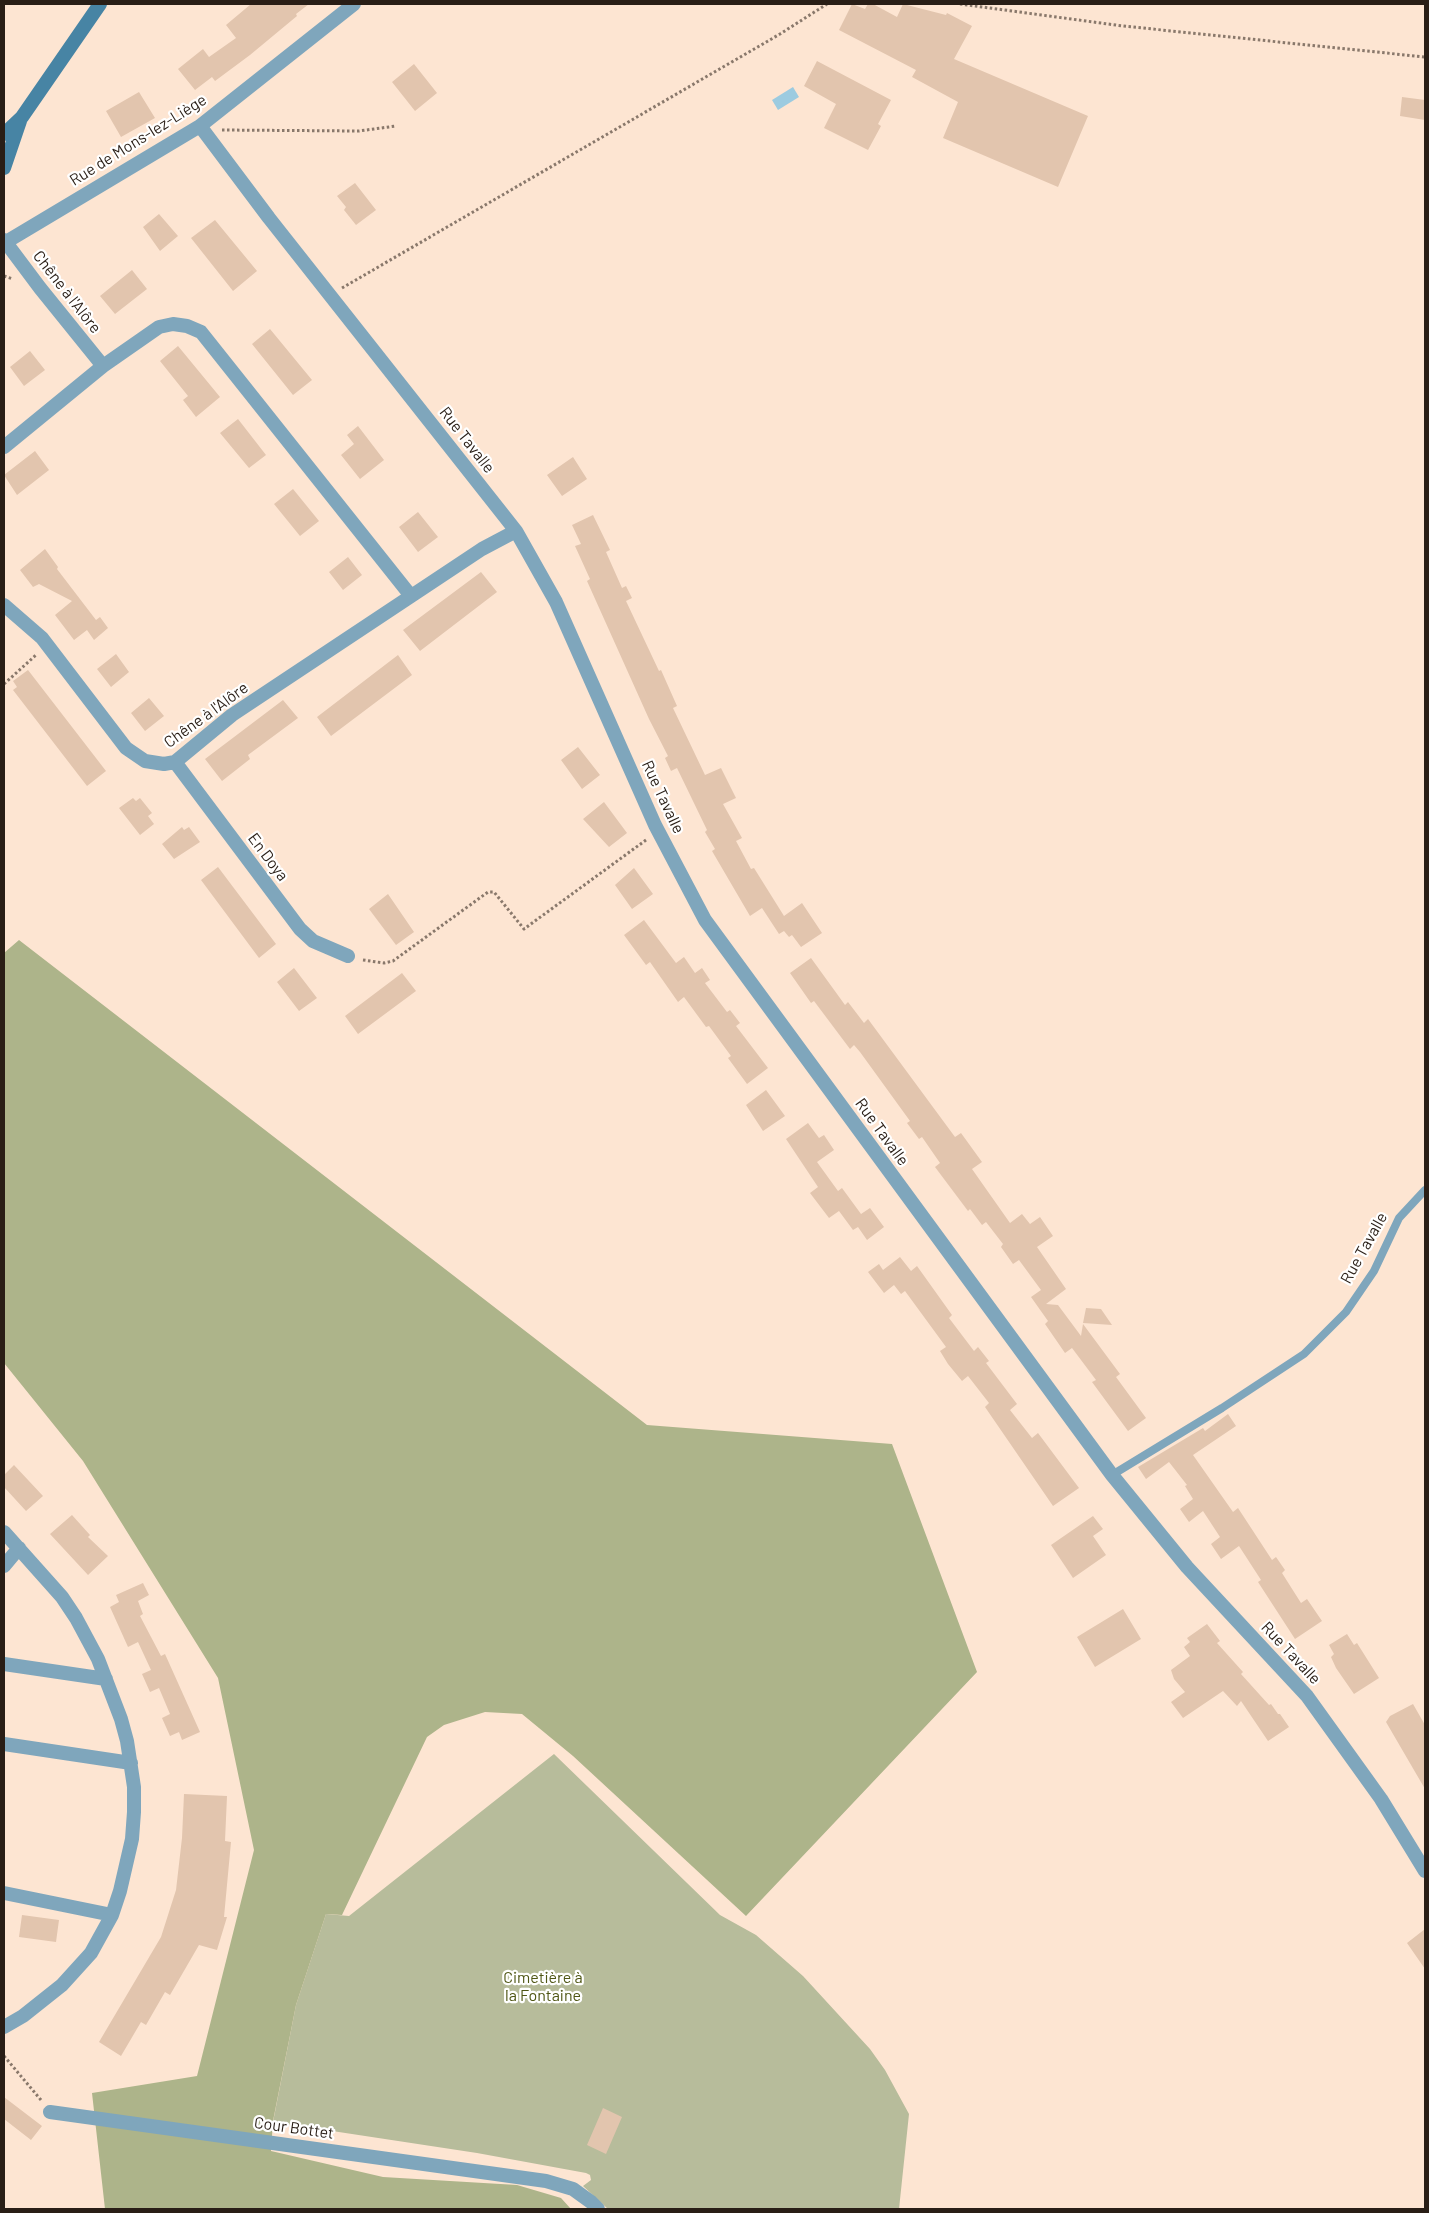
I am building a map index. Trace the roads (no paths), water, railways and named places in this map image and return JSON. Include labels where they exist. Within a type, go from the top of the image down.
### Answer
[{"type":"main road","points":[[4,134],[22,117],[100,4]]},
{"type":"main road","points":[[4,168],[22,117]]},
{"type":"street","name":"Rue de Mons-lez-Liège","points":[[5,241],[202,128],[354,4]]},
{"type":"street","name":"Rue Tavalle","points":[[202,128],[269,218],[516,531],[556,602],[659,831],[704,920],[1112,1474],[1187,1567],[1307,1696],[1381,1799],[1425,1871]]},
{"type":"street","name":"Chêne à l'Alôre","points":[[5,241],[103,366]]},
{"type":"street","points":[[4,448],[103,366],[159,327],[172,324],[186,326],[202,332],[411,596]]},
{"type":"street","name":"Chêne à l'Alôre","points":[[4,605],[35,630],[48,645],[126,748],[145,761],[164,764],[175,762],[232,715],[482,549],[516,531]]},
{"type":"street","name":"En Doya","points":[[175,762],[300,929],[313,941],[348,956]]},
{"type":"street","points":[[4,1532],[62,1597],[76,1618],[106,1679],[121,1719],[131,1763],[134,1795],[132,1839],[126,1867],[112,1915],[95,1947],[79,1968],[23,2016],[4,2027]]},
{"type":"street","points":[[4,1566],[19,1548]]},
{"type":"street","points":[[4,1664],[106,1679]]},
{"type":"street","points":[[4,1744],[131,1763]]},
{"type":"street","points":[[4,1893],[112,1915]]},
{"type":"street","name":"Cour Bottet","points":[[50,2112],[540,2180],[564,2186],[592,2207]]},
{"type":"lane","name":"Rue Tavalle","points":[[1112,1474],[1222,1408],[1304,1354],[1346,1312],[1374,1271],[1399,1218],[1425,1190]]},
{"type":"water","points":[[793,87],[799,97],[778,110],[772,100]]},
{"type":"park label","name":"Cimetière à la Fontaine","points":[[543,1987]]}]
